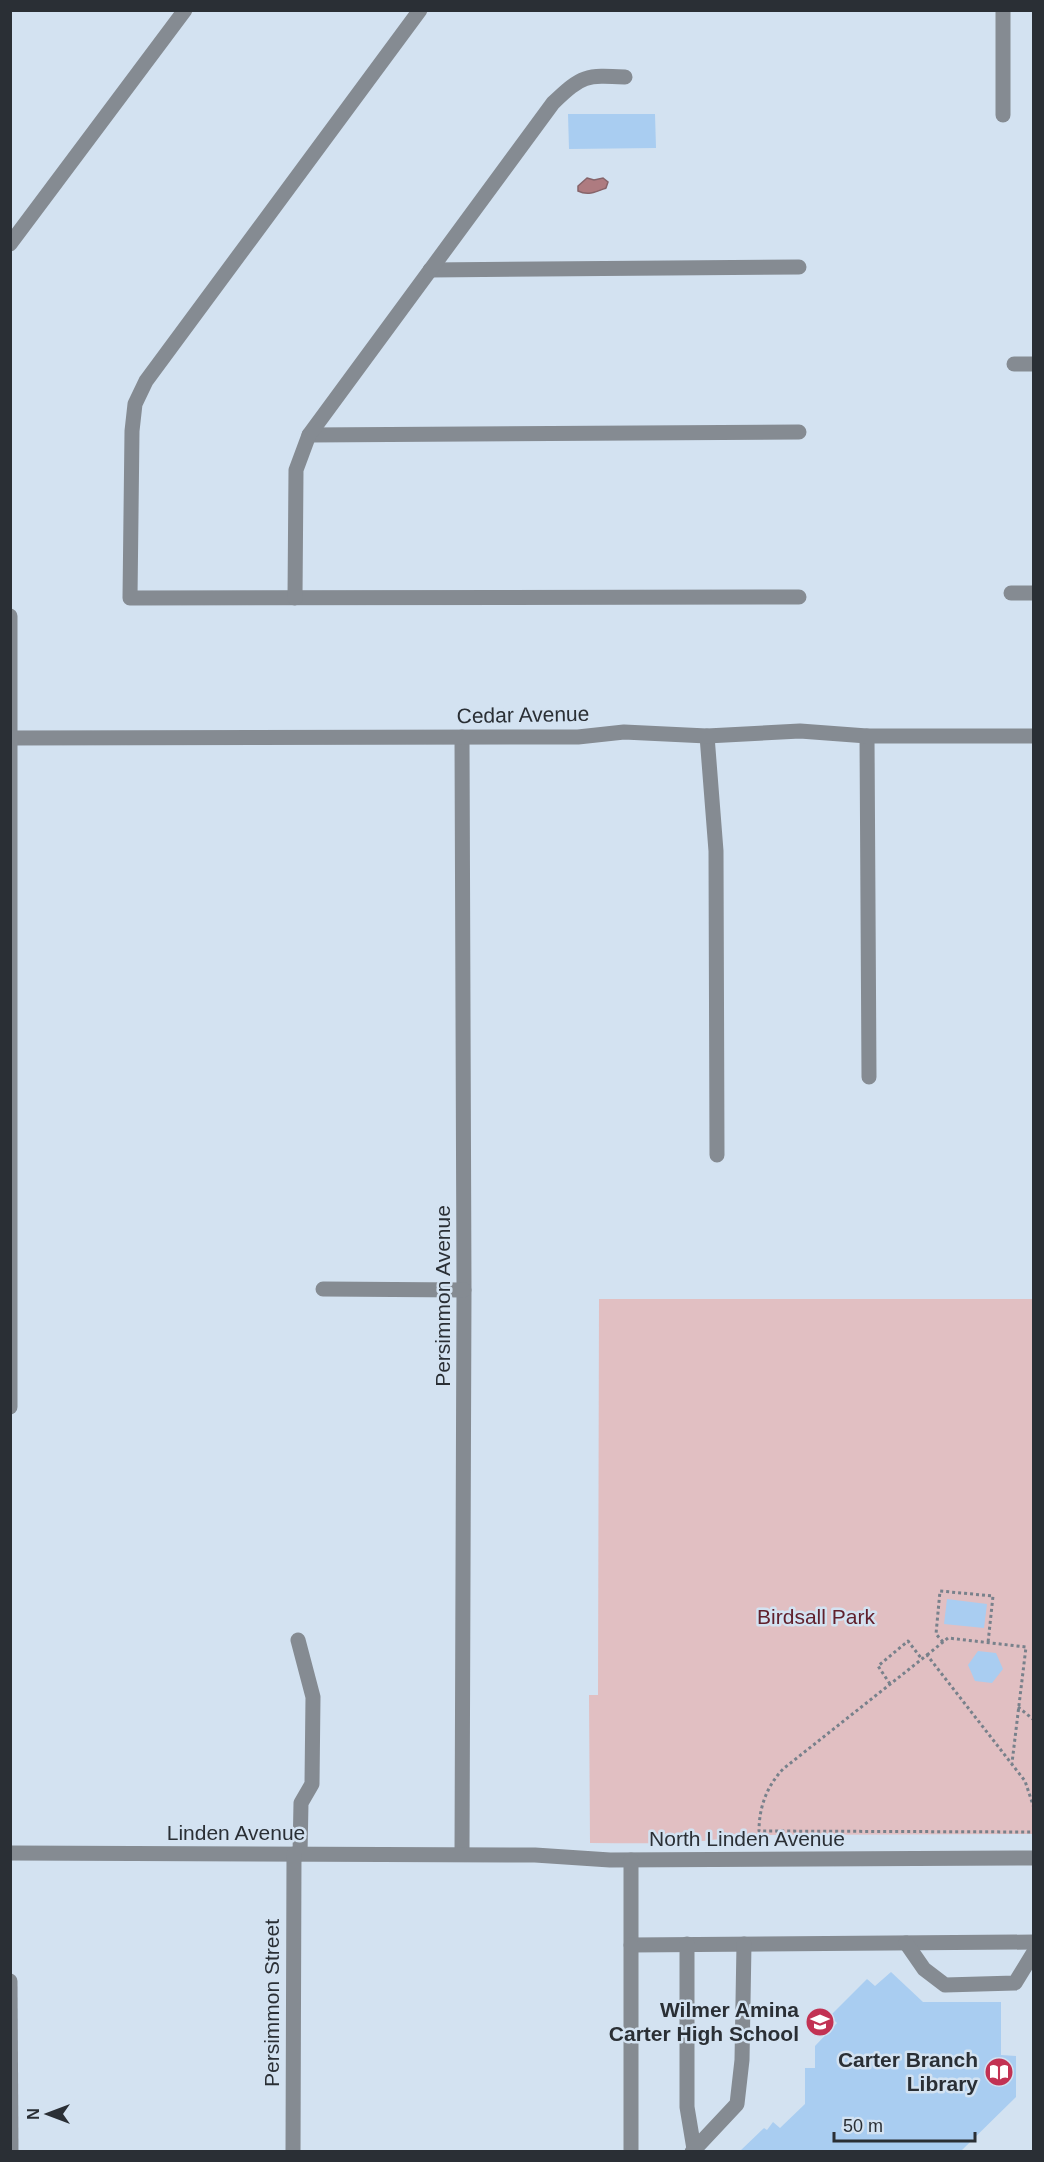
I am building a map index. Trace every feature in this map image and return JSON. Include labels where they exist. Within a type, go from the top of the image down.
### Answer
[{"type":"street","points":[[10,244],[185,10]]},
{"type":"street","points":[[420,10],[146,381],[135,404],[132,431],[130,598],[799,597]]},
{"type":"street","points":[[1002,115],[1003,10]]},
{"type":"street","points":[[295,598],[296,470],[309,435],[553,103],[574,83],[592,75],[625,77]]},
{"type":"street","points":[[430,270],[799,267]]},
{"type":"street","points":[[1014,364],[1034,364]]},
{"type":"street","points":[[309,435],[799,432]]},
{"type":"street","points":[[1011,593],[1034,593]]},
{"type":"street","points":[[10,616],[12,738],[10,1407]]},
{"type":"street","name":"Cedar Avenue","points":[[12,738],[578,737],[624,732],[706,736],[800,731],[867,736],[1034,736]]},
{"type":"street","points":[[706,736],[716,851],[717,1155]]},
{"type":"street","points":[[867,736],[869,1077]]},
{"type":"street","name":"Persimmon Avenue","points":[[462,737],[464,1290],[462,1854]]},
{"type":"street","points":[[323,1289],[464,1290]]},
{"type":"street","name":"Persimmon Street","points":[[293,2151],[297,1854],[301,1803],[312,1784],[313,1697],[298,1640]]},
{"type":"street","name":"Linden Avenue","points":[[10,1853],[462,1854]]},
{"type":"street","name":"North Linden Avenue","points":[[462,1854],[631,1860],[1034,1858]]},
{"type":"street","points":[[631,1860],[631,2151]]},
{"type":"street","points":[[631,1945],[1034,1942]]},
{"type":"street","points":[[906,1943],[924,1969],[945,1985],[1015,1983],[1034,1952]]},
{"type":"street","points":[[687,1944],[687,2107],[693,2150]]},
{"type":"street","points":[[693,2150],[737,2104],[740,2093],[744,1944]]},
{"type":"street","points":[[10,1981],[11,2151]]},
{"type":"path","points":[[943,1642],[936,1634],[940,1591],[993,1596],[988,1643]]},
{"type":"path","points":[[1034,1648],[948,1638],[776,1777],[761,1808],[759,1831],[1034,1832]]},
{"type":"path","points":[[890,1684],[878,1666],[900,1647],[908,1641],[922,1659]]},
{"type":"path","points":[[1012,1763],[1026,1647]]},
{"type":"path","points":[[927,1655],[1012,1763],[1028,1787],[1034,1808]]},
{"type":"path","points":[[1018,1707],[1034,1720]]},
{"type":"green space","name":"Birdsall Park","points":[[599,1299],[1033,1299],[1033,1834],[742,1835],[685,1842],[590,1843],[589,1695],[598,1695]]},
{"type":"shaded area","points":[[587,178],[594,180],[603,178],[608,182],[606,188],[589,193],[578,191],[578,186]]},
{"type":"building","points":[[568,114],[655,114],[656,148],[569,149]]},
{"type":"building","points":[[947,1599],[987,1604],[984,1628],[944,1624]]},
{"type":"building","points":[[978,1651],[996,1653],[1003,1669],[992,1683],[975,1681],[968,1665]]},
{"type":"building","points":[[891,1972],[923,2002],[1001,2002],[1001,2055],[1016,2056],[1016,2097],[961,2151],[740,2151],[764,2128],[767,2130],[773,2122],[780,2128],[805,2104],[805,2068],[815,2068],[815,2046],[837,2023],[830,2016],[867,1979],[875,1986]]},
{"type":"place","name":"Wilmer Amina Carter High School","points":[[820,2022]]},
{"type":"place","name":"Carter Branch Library","points":[[999,2072]]}]
